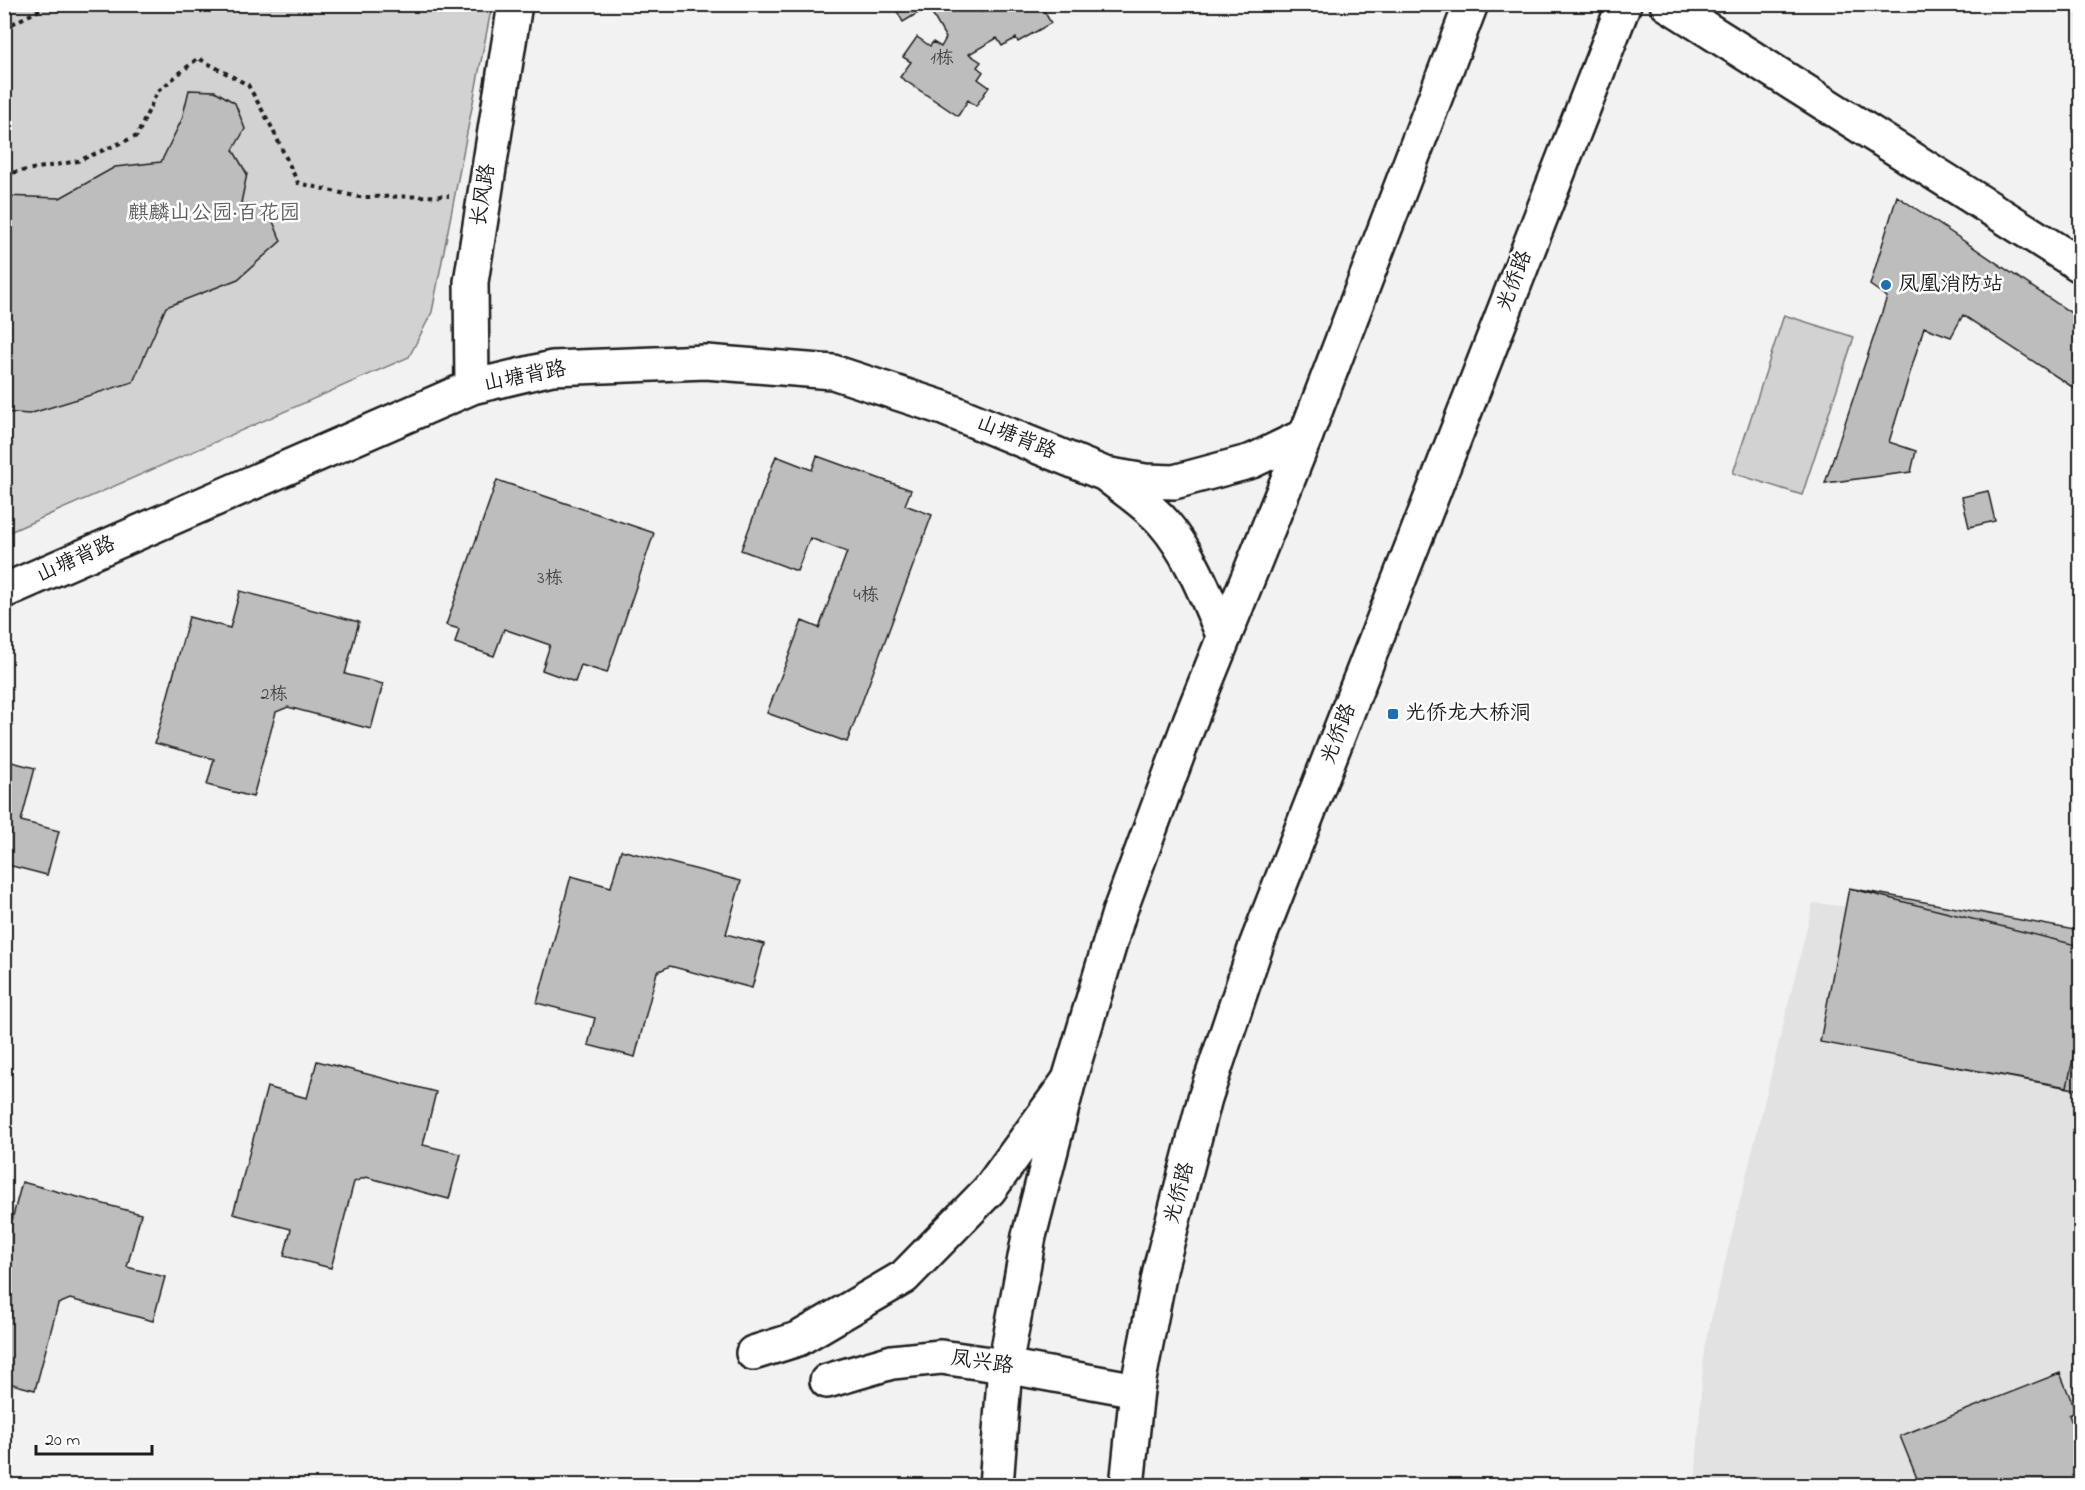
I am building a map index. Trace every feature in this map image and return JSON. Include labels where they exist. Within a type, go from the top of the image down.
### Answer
[{"type":"main road","name":"长风路","points":[[472,387],[471,282],[515,4]]},
{"type":"main road","points":[[996,1485],[1005,1366],[1029,1236],[1069,1080],[1119,913],[1190,721],[1306,435],[1471,4]]},
{"type":"main road","name":"光侨路","points":[[1127,1485],[1137,1390],[1161,1266],[1203,1109],[1256,946],[1624,4]]},
{"type":"main road","points":[[1667,4],[2080,266]]},
{"type":"main road","name":"山塘背路","points":[[4,591],[472,387],[552,368],[706,362],[833,372],[944,408],[1105,474]]},
{"type":"main road","points":[[1105,474],[1145,482],[1174,482],[1252,461],[1306,435]]},
{"type":"main road","points":[[1105,474],[1163,522],[1183,550],[1224,636]]},
{"type":"main road","points":[[753,1353],[798,1339],[904,1277],[989,1190],[1069,1080]]},
{"type":"main road","name":"凤兴路","points":[[827,1381],[892,1362],[941,1358],[1005,1366],[1137,1390]]},
{"type":"path","points":[[4,28],[51,4]]},
{"type":"path","points":[[4,174],[78,161],[137,136],[157,92],[198,58],[248,85],[270,124],[298,183],[359,197],[484,196]]},
{"type":"shaded area","points":[[1813,903],[2080,931],[2080,1485],[1695,1486],[1704,1348]]},
{"type":"green space","name":"麒麟山公园·百花园","points":[[5,5],[492,5],[432,312],[409,357],[5,534]]},
{"type":"green space","points":[[1784,315],[1854,337],[1802,495],[1733,473]]},
{"type":"building","points":[[893,4],[978,4],[982,12],[995,4],[1040,4],[1051,23],[1018,42],[1016,38],[1002,46],[997,38],[969,54],[981,62],[977,67],[983,72],[978,79],[989,87],[976,106],[968,100],[958,116],[900,77],[911,62],[903,57],[917,37],[930,46],[933,42],[941,47],[946,38],[928,7],[903,22]]},
{"type":"building","points":[[189,90],[215,91],[235,103],[245,129],[233,150],[247,174],[241,203],[268,209],[281,241],[238,279],[166,307],[133,382],[29,414],[4,412],[4,196],[60,198],[115,167],[161,162],[182,119]]},
{"type":"building","points":[[1897,196],[2080,319],[2080,392],[1963,315],[1951,337],[1924,327],[1889,442],[1916,451],[1911,472],[1825,483],[1887,297],[1870,285]]},
{"type":"building","points":[[776,456],[812,470],[817,456],[911,490],[905,505],[932,515],[847,742],[767,713],[802,621],[819,628],[847,552],[810,538],[797,571],[741,550]]},
{"type":"building","points":[[497,480],[654,533],[607,673],[581,665],[575,682],[542,670],[550,645],[504,629],[494,656],[455,643],[459,629],[446,625]]},
{"type":"building","points":[[1988,491],[1995,521],[1969,527],[1962,497]]},
{"type":"building","points":[[240,591],[359,622],[345,674],[383,684],[371,729],[288,707],[276,712],[253,797],[207,785],[214,759],[155,743],[189,617],[230,628]]},
{"type":"building","points":[[4,760],[35,768],[21,821],[59,831],[47,875],[4,864]]},
{"type":"building","points":[[621,850],[741,881],[726,934],[764,944],[752,988],[670,966],[657,972],[635,1057],[588,1045],[595,1018],[537,1003],[571,876],[611,887]]},
{"type":"building","points":[[1849,888],[2080,946],[2080,1026],[2067,1087],[1820,1042]]},
{"type":"building","points":[[1849,888],[2080,931],[2080,1090],[1820,1042]]},
{"type":"building","points":[[317,1061],[436,1092],[423,1145],[461,1154],[449,1199],[366,1177],[354,1182],[331,1268],[284,1256],[291,1229],[233,1214],[267,1087],[307,1098]]},
{"type":"building","points":[[22,1182],[141,1214],[127,1267],[165,1277],[153,1321],[70,1299],[58,1304],[35,1390],[4,1382],[4,1218],[12,1220]]},
{"type":"building","points":[[2060,1373],[2076,1412],[2069,1415],[2080,1445],[2080,1478],[2061,1486],[1920,1486],[1900,1436]]},
{"type":"place","name":"凤凰消防站","points":[[1886,285]]},
{"type":"place","name":"光侨龙大桥洞","points":[[1393,714]]}]
